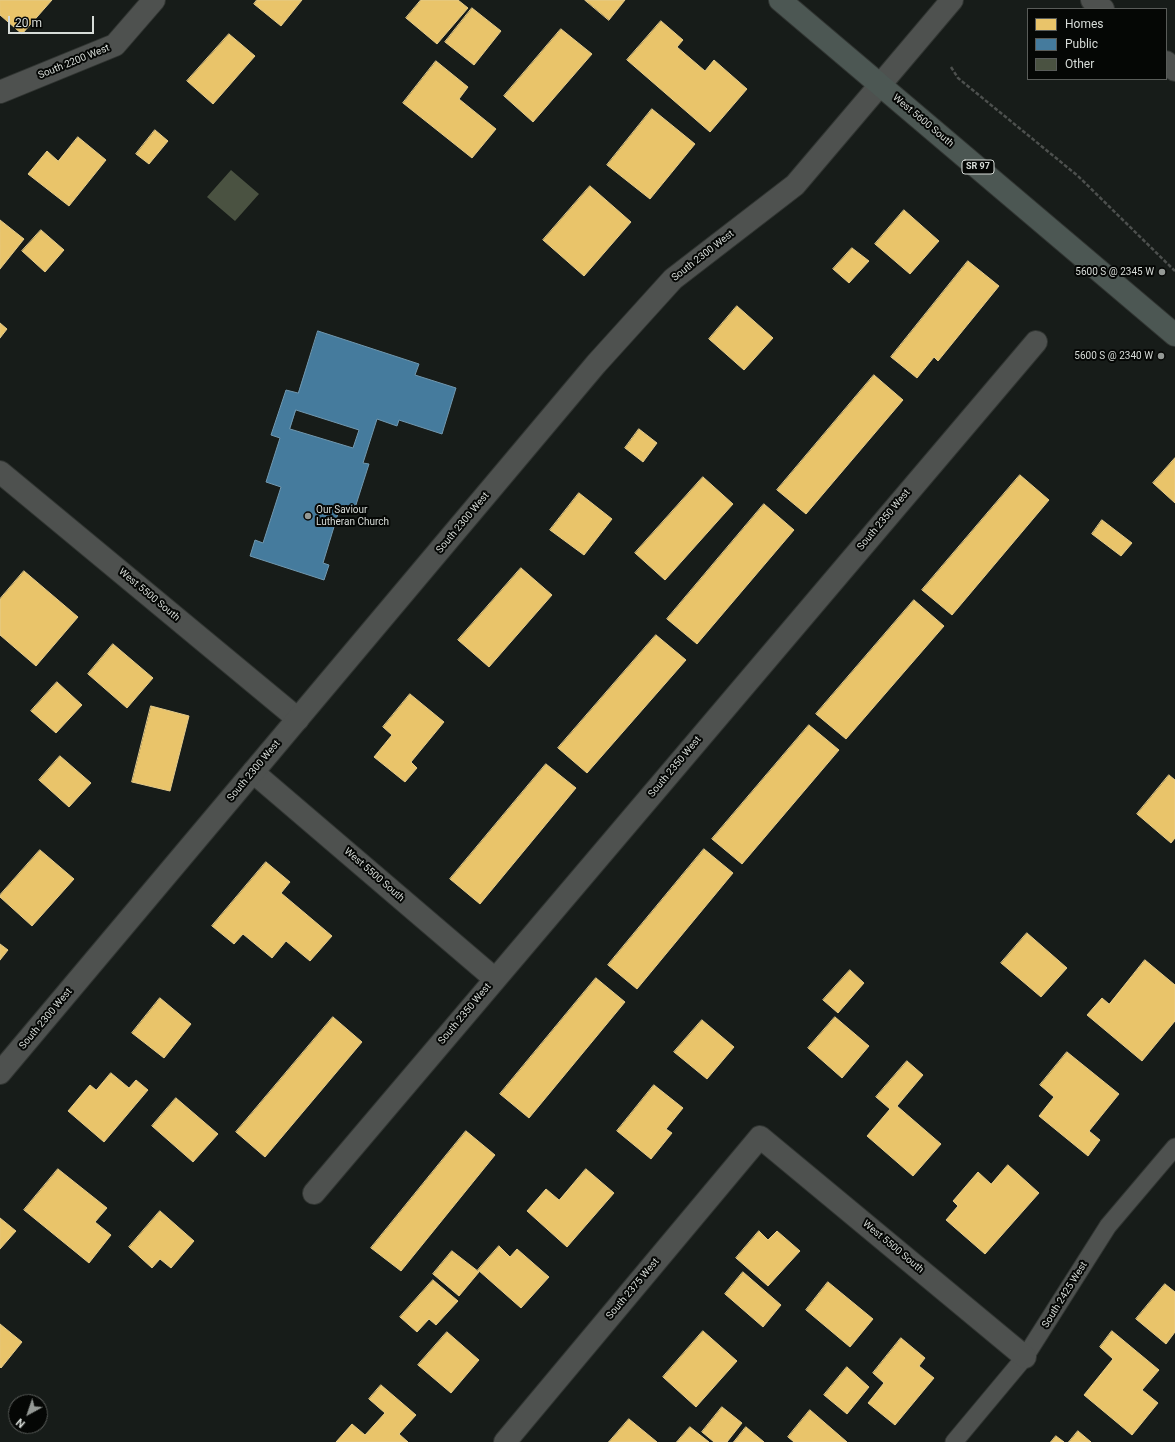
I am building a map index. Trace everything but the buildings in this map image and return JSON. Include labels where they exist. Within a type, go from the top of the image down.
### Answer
[{"type":"main road","name":"West 5600 South","points":[[780,0],[1175,335]]},
{"type":"street","name":"South 2200 West","points":[[0,92],[115,45],[154,0]]},
{"type":"street","name":"South 2300 West","points":[[0,1073],[596,364],[673,279],[795,185],[952,0]]},
{"type":"street","points":[[1092,0],[1102,8]]},
{"type":"street","points":[[1167,63],[1175,70]]},
{"type":"street","name":"South 2350 West","points":[[314,1193],[1036,342]]},
{"type":"street","name":"West 5500 South","points":[[0,472],[298,720]]},
{"type":"street","name":"West 5500 South","points":[[253,772],[495,979]]},
{"type":"street","name":"West 5500 South","points":[[760,1137],[1025,1357]]},
{"type":"street","name":"South 2375 West","points":[[505,1442],[760,1137]]},
{"type":"lane","name":"South 2425 West","points":[[954,1442],[1025,1357],[1108,1226],[1175,1147]]},
{"type":"path","points":[[951,67],[958,78],[1078,176],[1175,271]]},
{"type":"place","name":"5600 S @ 2345 W","points":[[1162,272]]},
{"type":"place","name":"5600 S @ 2340 W","points":[[1161,356]]},
{"type":"place","name":"Our Saviour Lutheran Church","points":[[308,516]]}]
